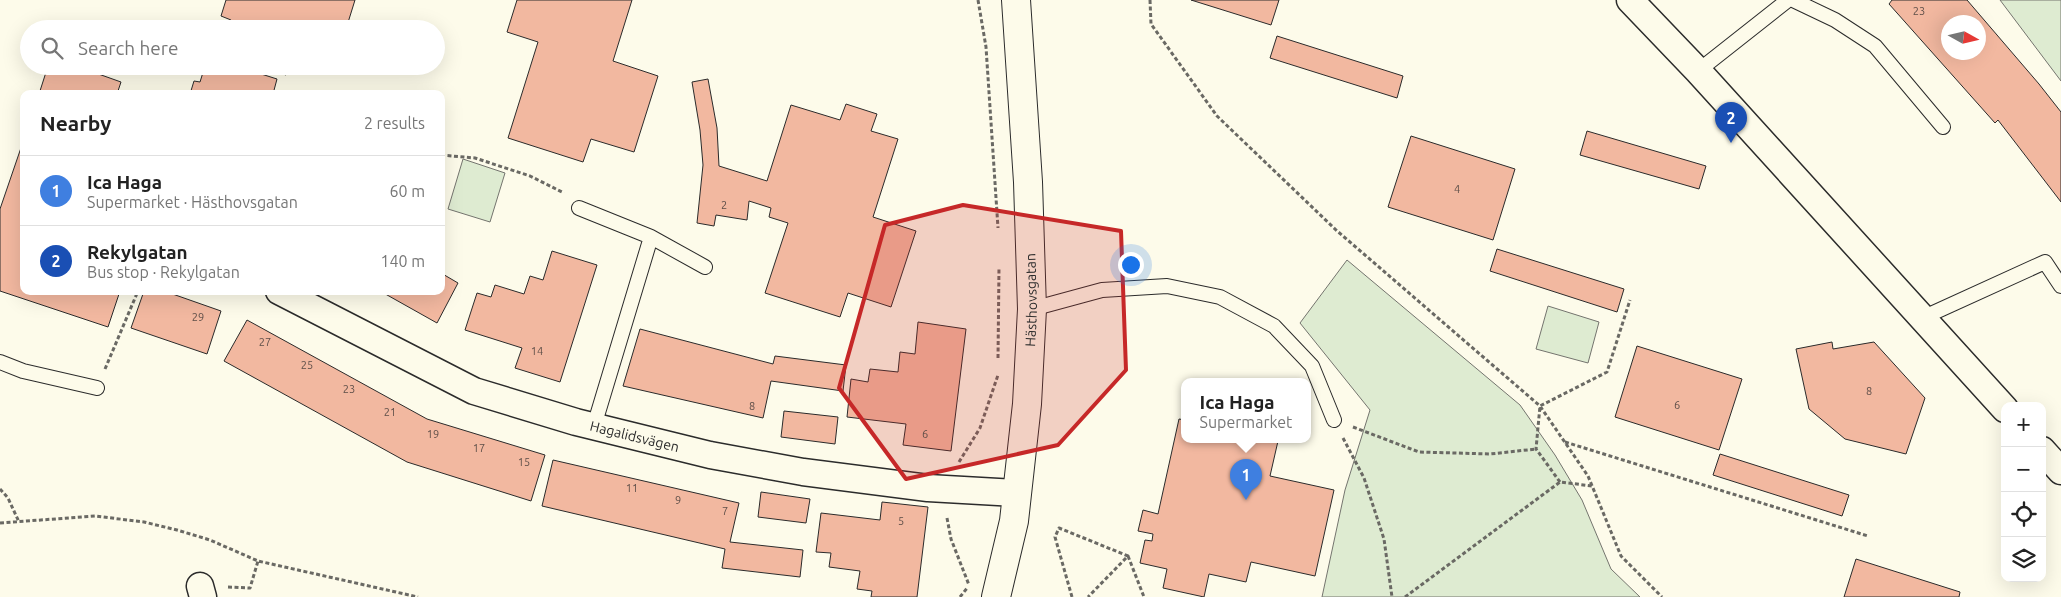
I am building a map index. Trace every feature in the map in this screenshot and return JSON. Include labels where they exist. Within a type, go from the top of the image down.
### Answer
[{"type":"street","name":"Hästhovsgatan","points":[[996,597],[1014,521],[1027,404],[1032,309],[1028,182],[1016,0]]},
{"type":"street","points":[[1630,0],[1698,71],[2001,405]]},
{"type":"street","name":"Hagalidsvägen","points":[[288,295],[474,391],[594,426],[710,455],[803,472],[928,488],[1016,493]]},
{"type":"street","points":[[2046,454],[2061,470]]},
{"type":"lane","points":[[1698,71],[1788,0]]},
{"type":"lane","points":[[1793,0],[1835,20],[1875,46],[1943,127]]},
{"type":"lane","points":[[579,208],[651,237],[705,267]]},
{"type":"lane","points":[[594,426],[651,237]]},
{"type":"lane","points":[[1922,318],[2045,262],[2061,286]]},
{"type":"lane","points":[[1032,309],[1102,290],[1167,286],[1220,297],[1274,326],[1312,366],[1334,420]]},
{"type":"lane","points":[[0,362],[23,371],[97,388]]},
{"type":"path","points":[[978,0],[986,47],[998,230]]},
{"type":"path","points":[[1150,0],[1151,24],[1217,116],[1336,230],[1540,406],[1588,476],[1621,556],[1662,597]]},
{"type":"path","points":[[445,155],[475,158],[530,176],[567,195],[579,208]]},
{"type":"path","points":[[956,467],[980,428],[998,375],[1000,259]]},
{"type":"path","points":[[97,388],[136,295]]},
{"type":"path","points":[[1540,406],[1607,372],[1630,300]]},
{"type":"path","points":[[1540,406],[1536,449],[1560,482]]},
{"type":"path","points":[[1334,420],[1419,452],[1490,454],[1536,449]]},
{"type":"path","points":[[1334,420],[1364,478],[1384,539],[1392,597]]},
{"type":"path","points":[[1564,442],[1868,536]]},
{"type":"path","points":[[1405,597],[1560,482],[1592,486]]},
{"type":"path","points":[[0,489],[8,498],[19,522]]},
{"type":"path","points":[[947,513],[950,539],[969,586],[960,597]]},
{"type":"path","points":[[0,523],[95,516],[144,522],[210,540],[258,561],[418,597]]},
{"type":"path","points":[[1072,597],[1055,537],[1059,528],[1128,556],[1144,597]]},
{"type":"path","points":[[1088,597],[1128,556]]},
{"type":"path","points":[[201,591],[250,588],[258,561]]},
{"type":"highlighted area","points":[[963,205],[1121,231],[1126,370],[1058,445],[906,479],[839,388],[885,225]]},
{"type":"green space","points":[[2000,0],[2061,0],[2061,81]]},
{"type":"green space","points":[[463,159],[505,173],[490,222],[448,209]]},
{"type":"green space","points":[[1347,260],[1520,405],[1555,455],[1582,500],[1611,569],[1640,597],[1322,597],[1345,490],[1370,410],[1300,323]]},
{"type":"green space","points":[[1548,306],[1599,322],[1588,363],[1536,349]]},
{"type":"building","points":[[226,0],[355,0],[349,20],[231,20],[221,16]]},
{"type":"building","points":[[517,0],[632,0],[613,61],[658,76],[634,152],[591,139],[583,162],[508,138],[538,42],[507,32]]},
{"type":"building","points":[[1191,0],[1279,0],[1271,25]]},
{"type":"building","points":[[1892,0],[1967,0],[1980,15],[1941,15],[1941,60],[1986,60],[1986,22],[2039,84],[2061,112],[2061,202],[1998,120],[1995,123],[1889,4]]},
{"type":"building","points":[[1277,36],[1403,76],[1397,98],[1270,58]]},
{"type":"building","points":[[45,75],[101,75],[121,82],[118,90],[40,90]]},
{"type":"building","points":[[202,75],[264,75],[277,79],[274,90],[191,90],[194,81],[200,82]]},
{"type":"building","points":[[708,79],[717,128],[719,166],[767,181],[791,105],[840,120],[846,104],[877,114],[871,131],[898,139],[873,217],[916,231],[891,307],[848,293],[840,317],[765,293],[788,223],[769,217],[771,208],[749,201],[747,220],[716,215],[714,226],[697,223],[703,165],[700,130],[692,82]]},
{"type":"building","points":[[1587,131],[1706,166],[1699,189],[1580,155]]},
{"type":"building","points":[[1411,136],[1515,169],[1493,240],[1388,207]]},
{"type":"building","points":[[20,151],[20,295],[119,295],[108,327],[0,291],[0,209]]},
{"type":"building","points":[[1497,249],[1624,289],[1617,312],[1490,271]]},
{"type":"building","points":[[552,251],[597,265],[560,382],[515,368],[522,348],[465,330],[477,293],[491,297],[495,285],[524,294],[530,276],[543,280]]},
{"type":"building","points":[[445,275],[458,283],[437,323],[387,295],[445,295]]},
{"type":"building","points":[[143,295],[175,295],[221,311],[207,354],[131,328]]},
{"type":"building","points":[[247,320],[427,419],[545,455],[531,501],[407,462],[224,361]]},
{"type":"building","points":[[918,322],[966,329],[951,451],[903,445],[906,424],[847,417],[851,379],[868,382],[870,369],[898,372],[900,352],[915,354]]},
{"type":"building","points":[[640,329],[773,364],[775,356],[846,365],[843,391],[771,381],[763,418],[623,386]]},
{"type":"building","points":[[1832,342],[1833,349],[1874,342],[1925,398],[1906,454],[1845,439],[1809,409],[1796,349]]},
{"type":"building","points":[[1637,346],[1742,379],[1719,450],[1615,417]]},
{"type":"building","points":[[784,411],[838,417],[835,444],[781,437]]},
{"type":"building","points":[[1179,419],[1181,419],[1181,443],[1278,443],[1270,476],[1334,490],[1315,576],[1251,562],[1246,582],[1209,574],[1204,597],[1163,588],[1167,569],[1140,563],[1145,540],[1152,541],[1153,534],[1138,531],[1143,510],[1158,514]]},
{"type":"building","points":[[1720,454],[1849,495],[1842,516],[1713,475]]},
{"type":"building","points":[[553,460],[739,503],[730,542],[803,550],[800,577],[722,568],[725,549],[542,506]]},
{"type":"building","points":[[761,492],[810,499],[806,523],[758,517]]},
{"type":"building","points":[[882,502],[928,507],[917,597],[871,597],[872,591],[857,589],[860,571],[829,567],[831,553],[816,552],[821,513],[880,520]]},
{"type":"building","points":[[1856,559],[1960,592],[1959,597],[1844,597]]},
{"type":"place","name":"Rekylgatan","points":[[1731,143]]},
{"type":"place","name":"Ica Haga","points":[[1246,500]]}]
